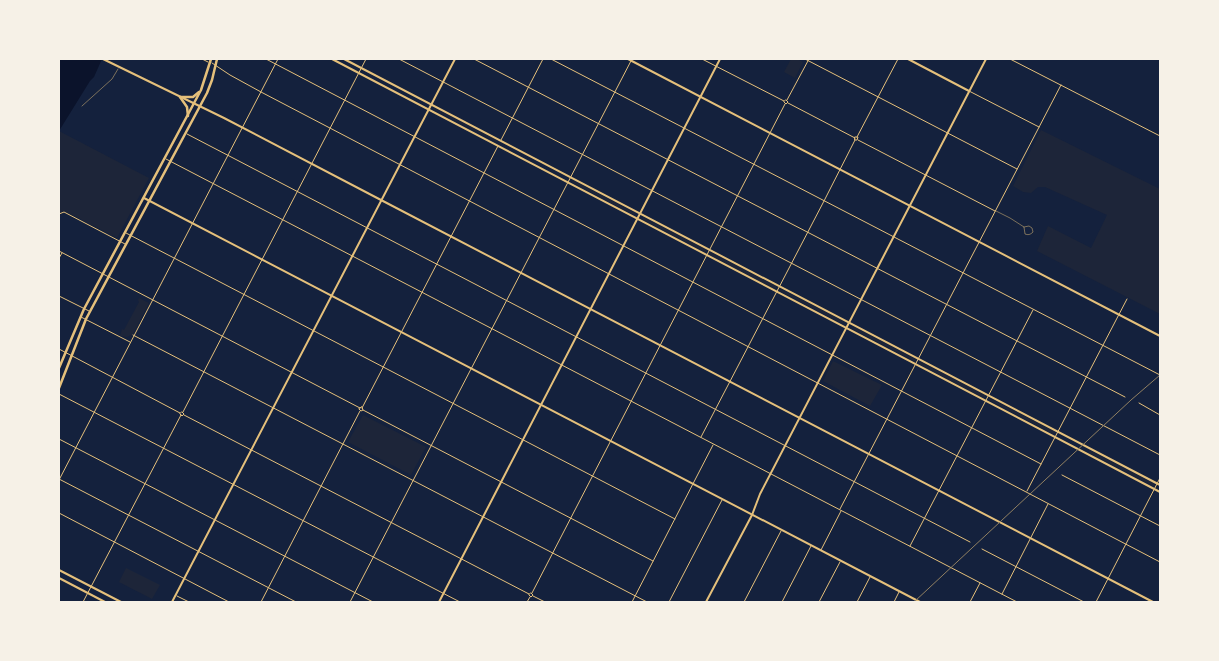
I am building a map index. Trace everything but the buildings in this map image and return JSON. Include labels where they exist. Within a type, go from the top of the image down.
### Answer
[{"type":"main road","points":[[103,59],[242,127],[1152,602]]},
{"type":"main road","points":[[59,388],[90,311],[207,93],[217,59]]},
{"type":"main road","points":[[332,59],[1160,492]]},
{"type":"main road","points":[[344,59],[1159,485]]},
{"type":"main road","points":[[172,602],[455,59]]},
{"type":"main road","points":[[630,59],[1160,336]]},
{"type":"main road","points":[[438,602],[720,59]]},
{"type":"main road","points":[[908,59],[969,91]]},
{"type":"main road","points":[[706,602],[752,515],[760,494],[784,446],[986,59]]},
{"type":"main road","points":[[59,368],[80,316],[188,118],[201,90],[211,61]]},
{"type":"main road","points":[[180,97],[193,98],[201,90]]},
{"type":"main road","points":[[180,97],[187,107],[188,118]]},
{"type":"main road","points":[[144,198],[920,602]]},
{"type":"main road","points":[[59,570],[121,602]]},
{"type":"main road","points":[[59,578],[105,602]]},
{"type":"street","points":[[202,59],[211,61],[216,67],[261,92],[1160,562]]},
{"type":"street","points":[[266,59],[1041,464]]},
{"type":"street","points":[[278,59],[59,479],[296,602]]},
{"type":"street","points":[[83,602],[366,59]]},
{"type":"street","points":[[399,59],[1160,455]]},
{"type":"street","points":[[474,59],[1125,397]]},
{"type":"street","points":[[501,141],[543,59]]},
{"type":"street","points":[[551,59],[1160,375]]},
{"type":"street","points":[[350,602],[615,92],[630,59]]},
{"type":"street","points":[[702,59],[785,103]]},
{"type":"street","points":[[804,59],[1018,169]]},
{"type":"street","points":[[700,437],[898,59]]},
{"type":"street","points":[[1010,59],[1160,136]]},
{"type":"street","points":[[527,602],[809,60]]},
{"type":"street","points":[[820,550],[1061,85]]},
{"type":"street","points":[[969,91],[1039,127]]},
{"type":"street","points":[[788,102],[996,211]]},
{"type":"street","points":[[186,134],[970,542]]},
{"type":"street","points":[[261,602],[469,200],[499,146]]},
{"type":"street","points":[[165,158],[1016,602]]},
{"type":"street","points":[[59,214],[64,212],[126,244]]},
{"type":"street","points":[[125,232],[675,519]]},
{"type":"street","points":[[59,251],[653,561]]},
{"type":"street","points":[[59,258],[62,252]]},
{"type":"street","points":[[59,296],[90,311]]},
{"type":"street","points":[[1026,492],[1127,299]]},
{"type":"street","points":[[909,546],[1034,309]]},
{"type":"street","points":[[80,316],[130,342]]},
{"type":"street","points":[[133,335],[647,602]]},
{"type":"street","points":[[59,349],[545,602]]},
{"type":"street","points":[[59,394],[460,602]]},
{"type":"street","points":[[1138,403],[1160,415]]},
{"type":"street","points":[[59,438],[373,602]]},
{"type":"street","points":[[632,602],[713,444]]},
{"type":"street","points":[[1062,475],[1160,526]]},
{"type":"street","points":[[1096,602],[1155,489],[1159,485],[1160,478]]},
{"type":"street","points":[[669,602],[723,500]]},
{"type":"street","points":[[1001,594],[1049,504]]},
{"type":"street","points":[[59,513],[229,602]]},
{"type":"street","points":[[744,602],[782,530]]},
{"type":"street","points":[[782,602],[811,545]]},
{"type":"street","points":[[982,549],[1084,602]]},
{"type":"street","points":[[819,602],[840,561]]},
{"type":"street","points":[[856,602],[870,576]]},
{"type":"street","points":[[970,602],[980,583]]},
{"type":"street","points":[[894,602],[900,591]]},
{"type":"street","points":[[176,596],[189,602]]},
{"type":"lane","points":[[82,106],[112,79],[118,69]]},
{"type":"lane","points":[[996,211],[1024,227]]},
{"type":"shaded area","points":[[59,59],[102,59],[94,77],[59,131]]},
{"type":"shaded area","points":[[791,59],[803,62],[795,78],[784,72]]},
{"type":"shaded area","points":[[433,109],[497,140],[497,142]]},
{"type":"shaded area","points":[[1041,130],[1160,189],[1160,314],[1037,251],[1048,226],[1091,248],[1107,215],[1045,187],[1038,187],[1031,193],[1023,192],[1013,186]]},
{"type":"shaded area","points":[[59,131],[149,178],[117,238],[64,211],[59,213]]},
{"type":"shaded area","points":[[573,180],[635,213],[635,214],[573,183]]},
{"type":"shaded area","points":[[643,217],[707,251],[705,252],[643,220]]},
{"type":"shaded area","points":[[710,252],[776,286],[776,288],[774,289],[710,255]]},
{"type":"shaded area","points":[[780,289],[844,322],[839,322],[780,291]]},
{"type":"shaded area","points":[[139,298],[149,303],[133,334],[127,337],[120,336],[122,329],[124,330],[139,302]]},
{"type":"shaded area","points":[[851,327],[857,328],[916,361],[856,331]]},
{"type":"shaded area","points":[[833,361],[882,385],[870,406],[823,381]]},
{"type":"shaded area","points":[[919,361],[985,395],[985,397],[983,398],[919,364]]},
{"type":"shaded area","points":[[989,398],[1055,433],[1053,434],[989,400]]},
{"type":"shaded area","points":[[363,415],[426,447],[411,475],[348,442]]},
{"type":"shaded area","points":[[1089,450],[1154,483],[1155,486],[1089,453]]},
{"type":"shaded area","points":[[126,568],[160,585],[152,599],[119,582]]},
{"type":"railway","points":[[914,602],[1160,375]]}]
